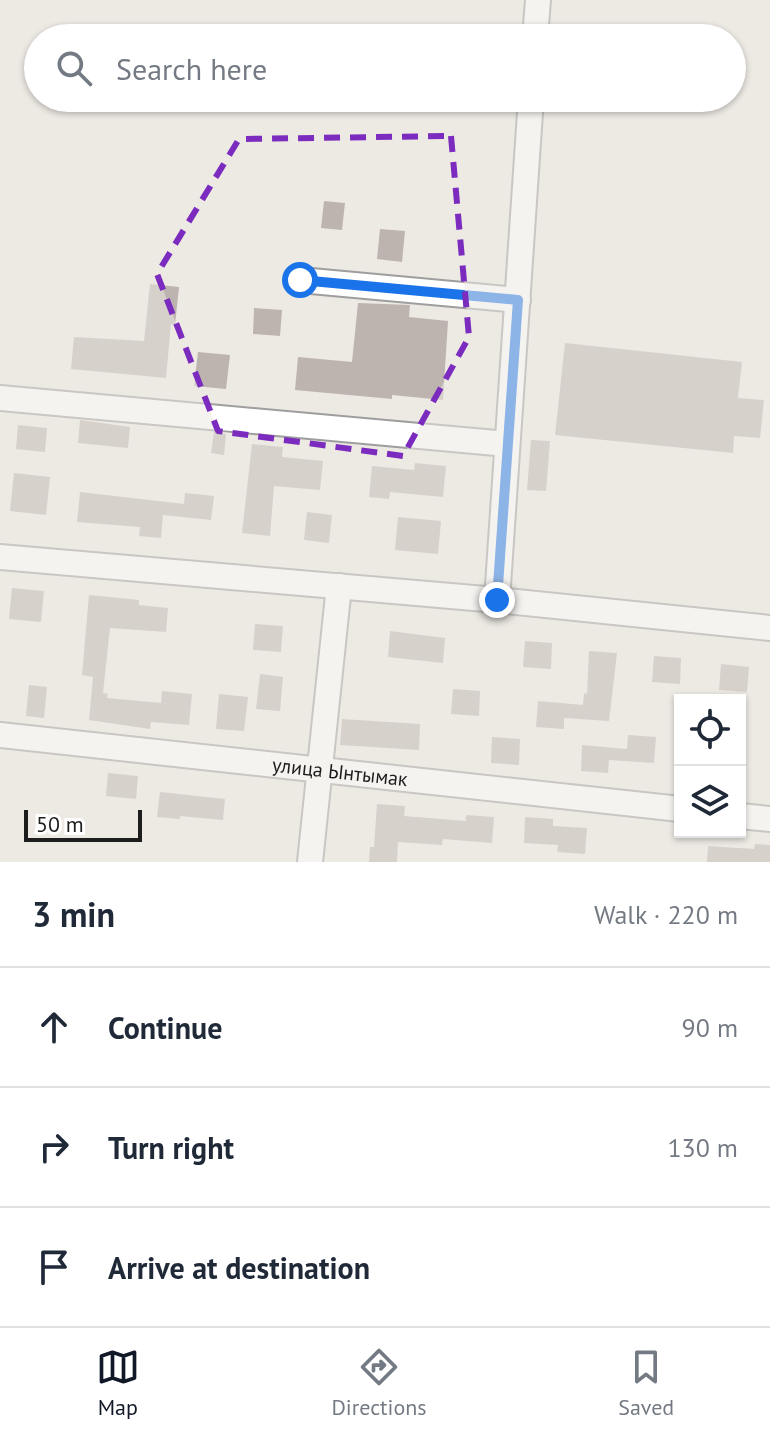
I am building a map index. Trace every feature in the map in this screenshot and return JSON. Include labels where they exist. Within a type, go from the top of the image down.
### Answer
[{"type":"street","points":[[536,24],[538,0]]},
{"type":"street","points":[[497,600],[530,112]]},
{"type":"street","points":[[300,280],[518,300]]},
{"type":"street","points":[[0,398],[507,444]]},
{"type":"street","points":[[0,557],[497,600],[770,628]]},
{"type":"street","points":[[310,862],[339,586]]},
{"type":"street","name":"улица Ынтымак","points":[[0,735],[674,808]]},
{"type":"street","points":[[746,817],[770,819]]},
{"type":"highlighted area","points":[[451,136],[469,337],[403,456],[218,431],[157,274],[239,139]]},
{"type":"building","points":[[324,201],[345,203],[342,230],[321,228]]},
{"type":"building","points":[[380,229],[405,231],[402,262],[377,259]]},
{"type":"building","points":[[150,284],[179,287],[175,325],[171,324],[166,378],[71,369],[74,337],[144,341]]},
{"type":"building","points":[[358,303],[410,305],[409,317],[448,321],[443,400],[392,395],[392,399],[295,390],[298,357],[352,362]]},
{"type":"building","points":[[254,308],[282,310],[280,336],[253,334]]},
{"type":"building","points":[[565,343],[742,362],[738,398],[764,400],[760,438],[734,436],[733,453],[555,435]]},
{"type":"building","points":[[198,352],[230,355],[226,389],[194,386]]},
{"type":"building","points":[[80,420],[130,427],[128,448],[78,443]]},
{"type":"building","points":[[18,425],[47,428],[45,452],[16,449]]},
{"type":"building","points":[[214,432],[226,434],[224,455],[211,453]]},
{"type":"building","points":[[531,440],[550,441],[546,491],[527,490]]},
{"type":"building","points":[[252,444],[283,447],[282,457],[323,461],[320,490],[274,486],[270,536],[242,533]]},
{"type":"building","points":[[415,463],[446,466],[443,497],[390,492],[389,499],[369,497],[372,466],[414,470]]},
{"type":"building","points":[[14,473],[50,477],[46,515],[10,511]]},
{"type":"building","points":[[80,492],[184,504],[185,493],[214,496],[211,520],[163,515],[161,538],[139,536],[140,527],[77,522]]},
{"type":"building","points":[[307,512],[332,515],[329,543],[304,540]]},
{"type":"building","points":[[398,517],[441,521],[438,554],[395,550]]},
{"type":"building","points":[[12,588],[44,591],[41,622],[9,619]]},
{"type":"building","points":[[89,595],[139,600],[139,605],[168,608],[166,632],[110,628],[103,693],[108,694],[107,698],[161,703],[162,691],[192,694],[189,725],[151,722],[150,729],[89,720],[93,677],[82,675]]},
{"type":"building","points":[[255,624],[283,626],[281,652],[253,650]]},
{"type":"building","points":[[390,631],[445,638],[443,663],[388,657]]},
{"type":"building","points":[[525,641],[552,643],[551,669],[523,667]]},
{"type":"building","points":[[589,651],[617,653],[609,721],[564,718],[564,729],[536,727],[538,701],[583,705],[584,693],[587,694]]},
{"type":"building","points":[[654,656],[681,658],[680,684],[652,682]]},
{"type":"building","points":[[721,664],[749,667],[747,692],[719,690]]},
{"type":"building","points":[[260,674],[283,677],[280,711],[256,709]]},
{"type":"building","points":[[29,685],[47,687],[44,718],[26,716]]},
{"type":"building","points":[[453,689],[480,691],[479,716],[451,714]]},
{"type":"building","points":[[219,694],[248,697],[244,731],[216,729]]},
{"type":"building","points":[[342,719],[420,724],[419,750],[340,745]]},
{"type":"building","points":[[628,735],[656,737],[654,763],[609,760],[608,773],[581,771],[582,745],[627,749]]},
{"type":"building","points":[[492,737],[520,739],[519,765],[491,763]]},
{"type":"building","points":[[108,773],[138,776],[136,799],[106,796]]},
{"type":"building","points":[[160,792],[225,799],[223,820],[157,817]]},
{"type":"building","points":[[377,804],[405,806],[404,816],[466,821],[466,815],[494,817],[492,843],[443,839],[442,845],[398,842],[397,862],[369,862],[370,847],[374,847]]},
{"type":"building","points":[[525,817],[553,819],[553,826],[587,828],[585,854],[557,852],[558,845],[524,843]]},
{"type":"building","points":[[755,844],[770,845],[770,862],[707,862],[708,846],[754,849]]},
{"type":"route","points":[[300,280],[518,300],[497,600]]}]
